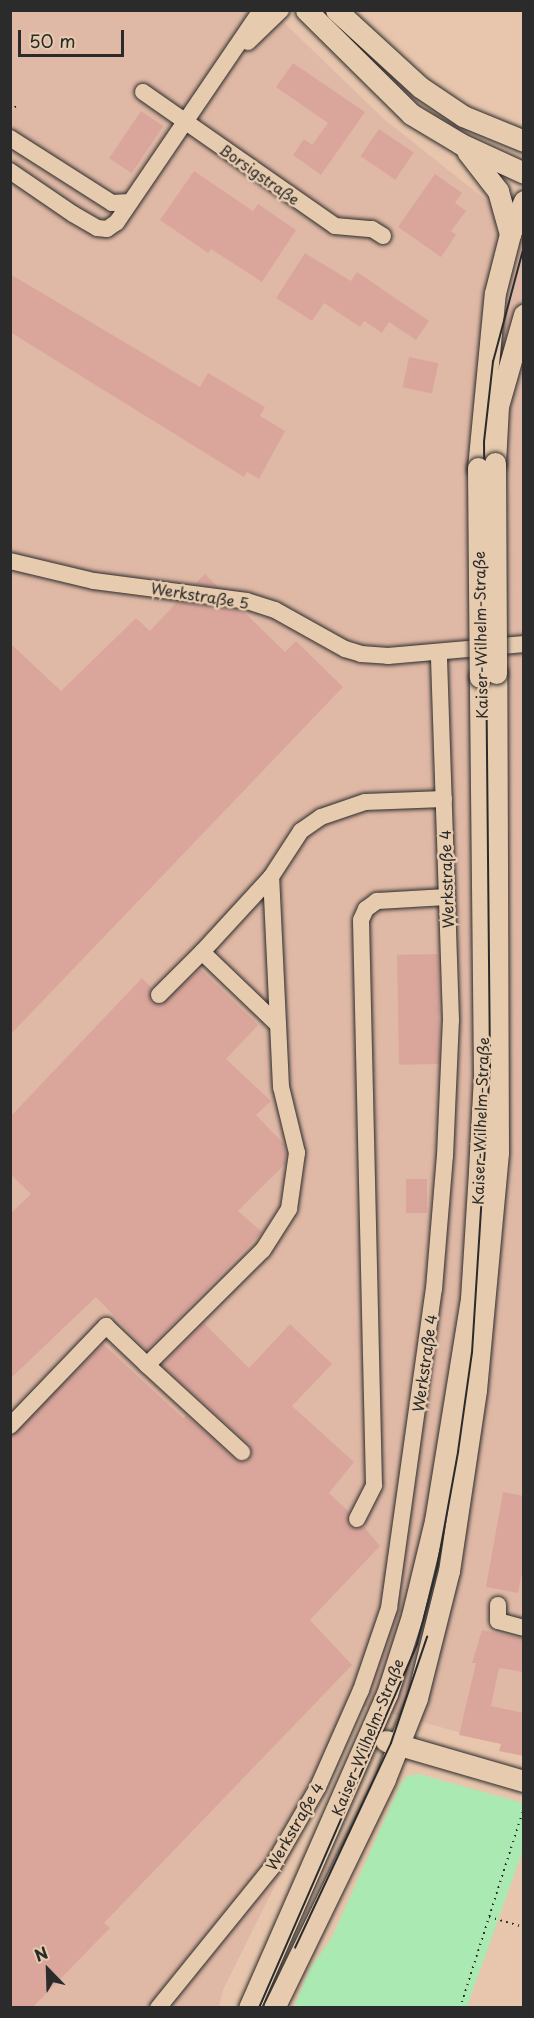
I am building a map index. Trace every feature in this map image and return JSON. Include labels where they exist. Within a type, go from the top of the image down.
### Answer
[{"type":"main road","points":[[306,10],[411,114],[461,144],[524,173]]},
{"type":"main road","points":[[336,10],[420,87],[463,116],[524,141]]},
{"type":"main road","points":[[461,144],[498,191],[510,234]]},
{"type":"main road","name":"Kaiser-Wilhelm-Straße","points":[[249,2007],[387,1694],[424,1572],[471,1299],[484,1075],[488,675],[486,465],[495,294],[510,234],[524,201]]},
{"type":"main road","name":"Kaiser-Wilhelm-Straße","points":[[486,465],[498,406],[524,315]]},
{"type":"main road","points":[[510,367],[524,344]]},
{"type":"main road","name":"Kaiser-Wilhelm-Straße","points":[[274,2007],[367,1821],[399,1745],[417,1698],[443,1602],[476,1390],[493,1217],[500,1074],[488,675]]},
{"type":"main road","points":[[370,1736],[524,1781]]},
{"type":"street","points":[[10,171],[97,228],[107,229],[117,222],[228,62],[261,10]]},
{"type":"street","points":[[228,62],[281,10]]},
{"type":"street","name":"Borsigstraße","points":[[143,92],[335,226],[372,229],[383,236]]},
{"type":"street","points":[[10,138],[112,203],[130,202]]},
{"type":"street","name":"Werkstraße 5","points":[[10,561],[94,581],[248,600],[275,609],[345,649],[361,654],[440,652],[524,644]]},
{"type":"street","name":"Werkstraße 4","points":[[158,2007],[272,1867],[318,1787],[361,1690],[389,1608],[434,1289],[445,1156],[451,1020],[440,652]]},
{"type":"street","points":[[159,995],[271,877],[295,838],[321,817],[365,802],[444,799]]},
{"type":"street","points":[[147,1365],[263,1250],[289,1209],[297,1153],[280,1087],[271,877]]},
{"type":"street","points":[[357,1519],[374,1485],[361,920],[366,909],[376,901],[447,897]]},
{"type":"street","points":[[202,952],[277,1024]]},
{"type":"street","points":[[10,1426],[106,1326],[243,1452]]},
{"type":"street","points":[[498,1605],[498,1621],[524,1628]]},
{"type":"path","points":[[10,111],[19,104]]},
{"type":"path","points":[[460,2007],[524,1808]]},
{"type":"path","points":[[489,1917],[524,1927]]},
{"type":"shaded area","points":[[11,11],[272,11],[384,119],[491,204],[523,215],[523,1750],[364,1706],[223,1990],[219,2007],[11,2008]]},
{"type":"green space","points":[[419,1774],[523,1803],[523,1850],[467,2007],[294,2007],[310,1969],[332,1937],[400,1785],[407,1776]]},
{"type":"building","points":[[293,63],[365,112],[321,175],[293,155],[304,139],[312,145],[328,123],[276,87]]},
{"type":"building","points":[[141,111],[163,126],[132,173],[109,158]]},
{"type":"building","points":[[379,129],[414,152],[395,180],[361,156]]},
{"type":"building","points":[[194,171],[253,211],[258,204],[296,230],[262,282],[211,249],[208,253],[160,220]]},
{"type":"building","points":[[435,174],[462,193],[455,203],[466,211],[451,231],[456,235],[441,257],[398,227]]},
{"type":"building","points":[[305,253],[351,281],[357,272],[429,321],[416,340],[389,322],[382,333],[364,321],[360,327],[324,303],[312,321],[276,298]]},
{"type":"building","points":[[10,274],[200,387],[208,373],[265,407],[260,416],[285,431],[259,479],[247,472],[244,477],[10,332]]},
{"type":"building","points":[[409,357],[438,363],[432,394],[403,387]]},
{"type":"building","points":[[205,574],[218,587],[195,584]]},
{"type":"building","points":[[177,602],[243,611],[285,652],[296,641],[343,687],[10,1035],[10,643],[61,691],[136,618],[150,631]]},
{"type":"building","points":[[438,954],[440,1064],[399,1065],[397,955]]},
{"type":"building","points":[[200,969],[258,1025],[226,1059],[271,1101],[256,1115],[284,1144],[285,1164],[238,1211],[262,1232],[147,1350],[96,1297],[10,1379],[10,1214],[31,1194],[10,1174],[10,1117],[142,978],[152,988],[151,1002],[161,1005]]},
{"type":"building","points":[[406,1179],[427,1179],[427,1213],[406,1213]]},
{"type":"building","points":[[204,1323],[249,1368],[290,1324],[332,1364],[292,1406],[354,1462],[329,1493],[349,1512],[349,1525],[357,1529],[364,1527],[380,1546],[310,1620],[352,1665],[104,1923],[110,1928],[33,2007],[10,2007],[10,1437],[103,1344],[183,1418],[186,1415],[235,1460],[246,1462],[252,1454],[249,1444],[162,1365]]},
{"type":"building","points":[[503,1492],[524,1496],[524,1564],[518,1593],[486,1587]]},
{"type":"building","points":[[482,1630],[524,1639],[524,1672],[499,1668],[491,1706],[524,1713],[524,1756],[499,1751],[501,1744],[459,1735],[476,1663],[472,1663]]},
{"type":"tram line","points":[[259,2008],[417,1644],[437,1568],[458,1452],[472,1353],[490,1066],[484,442],[493,362],[524,246]]},
{"type":"tram line","points":[[295,1948],[391,1743],[427,1637]]}]
